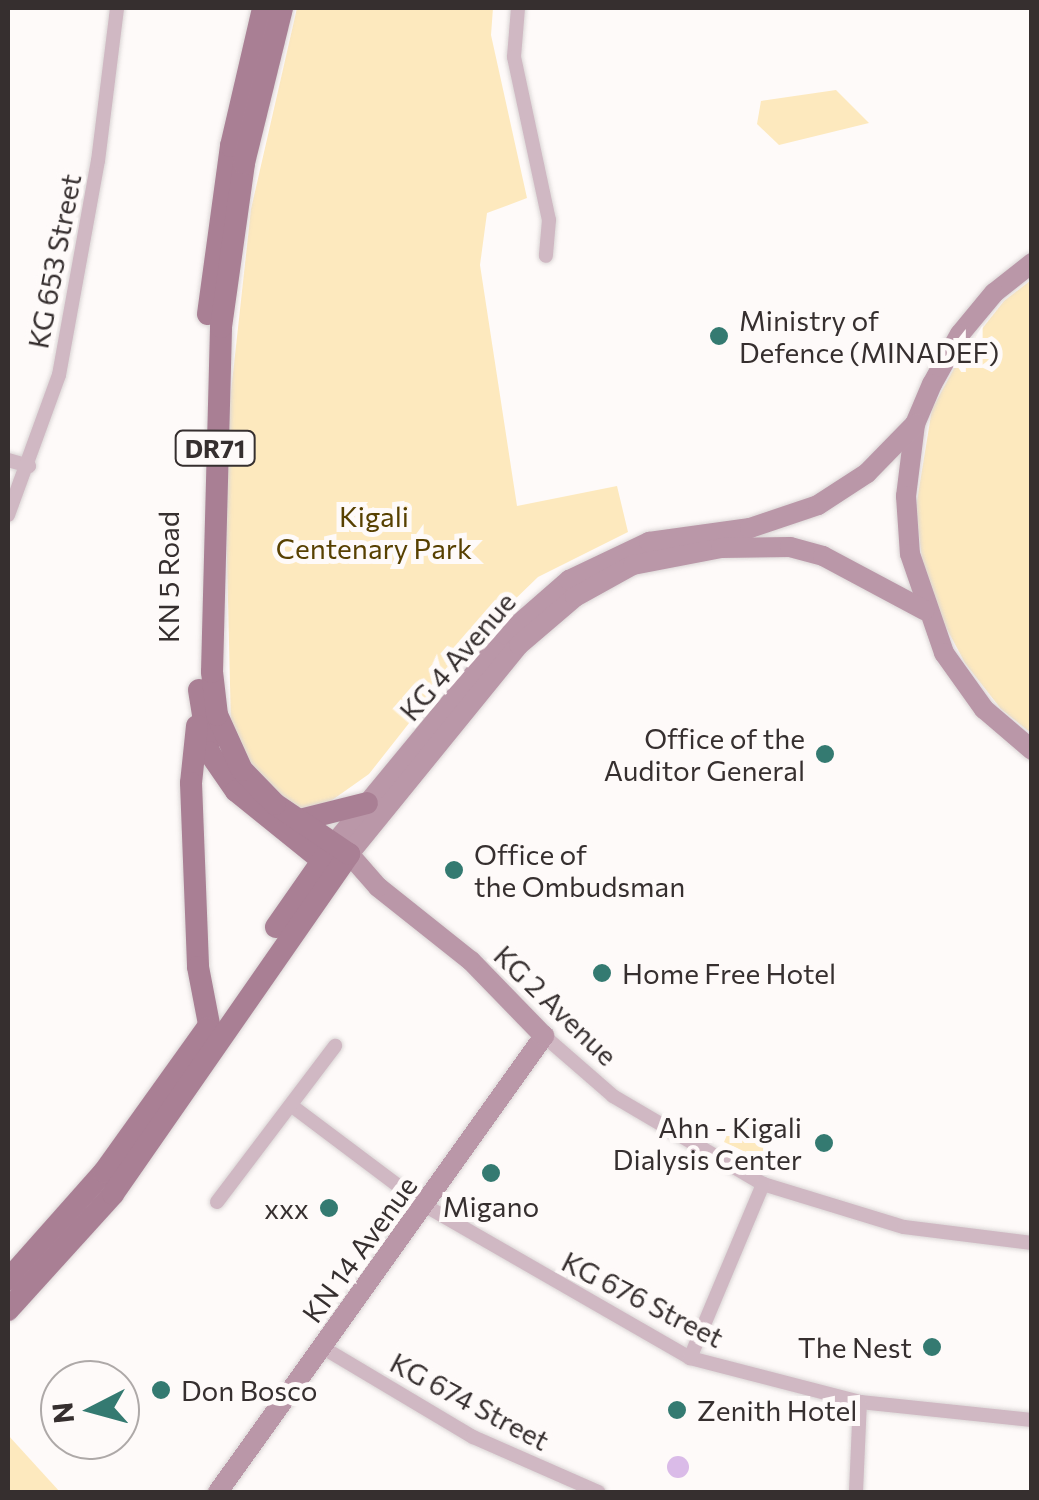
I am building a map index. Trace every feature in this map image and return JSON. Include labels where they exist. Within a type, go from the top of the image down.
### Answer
[{"type":"main road","name":"KN 5 Road","points":[[262,8],[232,146],[205,342],[200,708],[209,752],[236,791],[335,858]]},
{"type":"main road","name":"KN 5 Road","points":[[282,8],[244,163],[221,327],[212,672],[216,714],[242,770],[300,820],[335,858]]},
{"type":"main road","points":[[1032,263],[994,293],[960,334],[915,424],[906,496],[910,554],[924,610],[970,691],[1032,750]]},
{"type":"main road","name":"KG 4 Avenue","points":[[335,858],[448,721],[506,635],[569,580],[648,542],[750,528],[818,505],[867,473],[915,424]]},
{"type":"main road","name":"KG 4 Avenue","points":[[335,858],[367,803],[542,622],[609,577],[657,558],[721,548],[790,548],[823,556],[924,610]]},
{"type":"main road","points":[[200,708],[191,783],[198,968],[209,1024]]},
{"type":"main road","points":[[300,820],[367,803]]},
{"type":"main road","points":[[8,1280],[104,1172],[209,1024],[335,858]]},
{"type":"main road","points":[[8,1310],[113,1194],[335,858]]},
{"type":"main road","name":"KG 2 Avenue","points":[[335,858],[471,961],[544,1036]]},
{"type":"main road","name":"KN 14 Avenue","points":[[228,1489],[322,1347],[544,1036]]},
{"type":"street","name":"KG 653 Street","points":[[8,515],[59,375],[98,160],[116,8]]},
{"type":"street","points":[[518,8],[514,57],[549,220],[546,256]]},
{"type":"street","points":[[8,460],[29,466]]},
{"type":"street","name":"KG 2 Avenue","points":[[544,1036],[613,1096],[763,1184],[904,1227],[1032,1242]]},
{"type":"street","points":[[217,1202],[334,1046]]},
{"type":"street","name":"KG 676 Street","points":[[292,1106],[424,1205],[690,1358],[860,1402],[1032,1420]]},
{"type":"street","points":[[690,1358],[763,1184]]},
{"type":"street","name":"KG 674 Street","points":[[322,1347],[473,1436],[598,1492]]},
{"type":"street","points":[[856,1492],[860,1402]]},
{"type":"green space","name":"Kigali Centenary Park","points":[[297,8],[493,8],[491,35],[527,198],[487,213],[480,265],[517,506],[617,486],[628,532],[538,577],[480,633],[369,774],[328,803],[300,811],[251,770],[231,726],[226,515],[230,401],[251,209]]},
{"type":"green space","points":[[836,90],[869,123],[779,145],[757,124],[761,101]]},
{"type":"green space","points":[[1031,280],[1031,733],[1001,709],[965,663],[940,616],[922,560],[916,507],[932,409],[962,354],[1004,301]]},
{"type":"green space","points":[[734,1118],[775,1136],[767,1162],[724,1142]]},
{"type":"green space","points":[[8,1435],[60,1492],[8,1492]]},
{"type":"shaded area","points":[[674,1456],[682,1456],[689,1467],[682,1478],[674,1478],[667,1471],[667,1463]]},
{"type":"place","name":"Ministry of Defence (MINADEF)","points":[[719,336]]},
{"type":"place","name":"Office of the Auditor General","points":[[825,754]]},
{"type":"place","name":"Office of the Ombudsman","points":[[454,870]]},
{"type":"place","name":"Home Free Hotel","points":[[602,973]]},
{"type":"place","name":"Ahn - Kigali Dialysis Center","points":[[824,1143]]},
{"type":"place","name":"Migano","points":[[491,1173]]},
{"type":"place","name":"xxx","points":[[329,1208]]},
{"type":"place","name":"The Nest","points":[[932,1347]]},
{"type":"place","name":"Don Bosco","points":[[161,1390]]},
{"type":"place","name":"Zenith Hotel","points":[[677,1410]]}]
